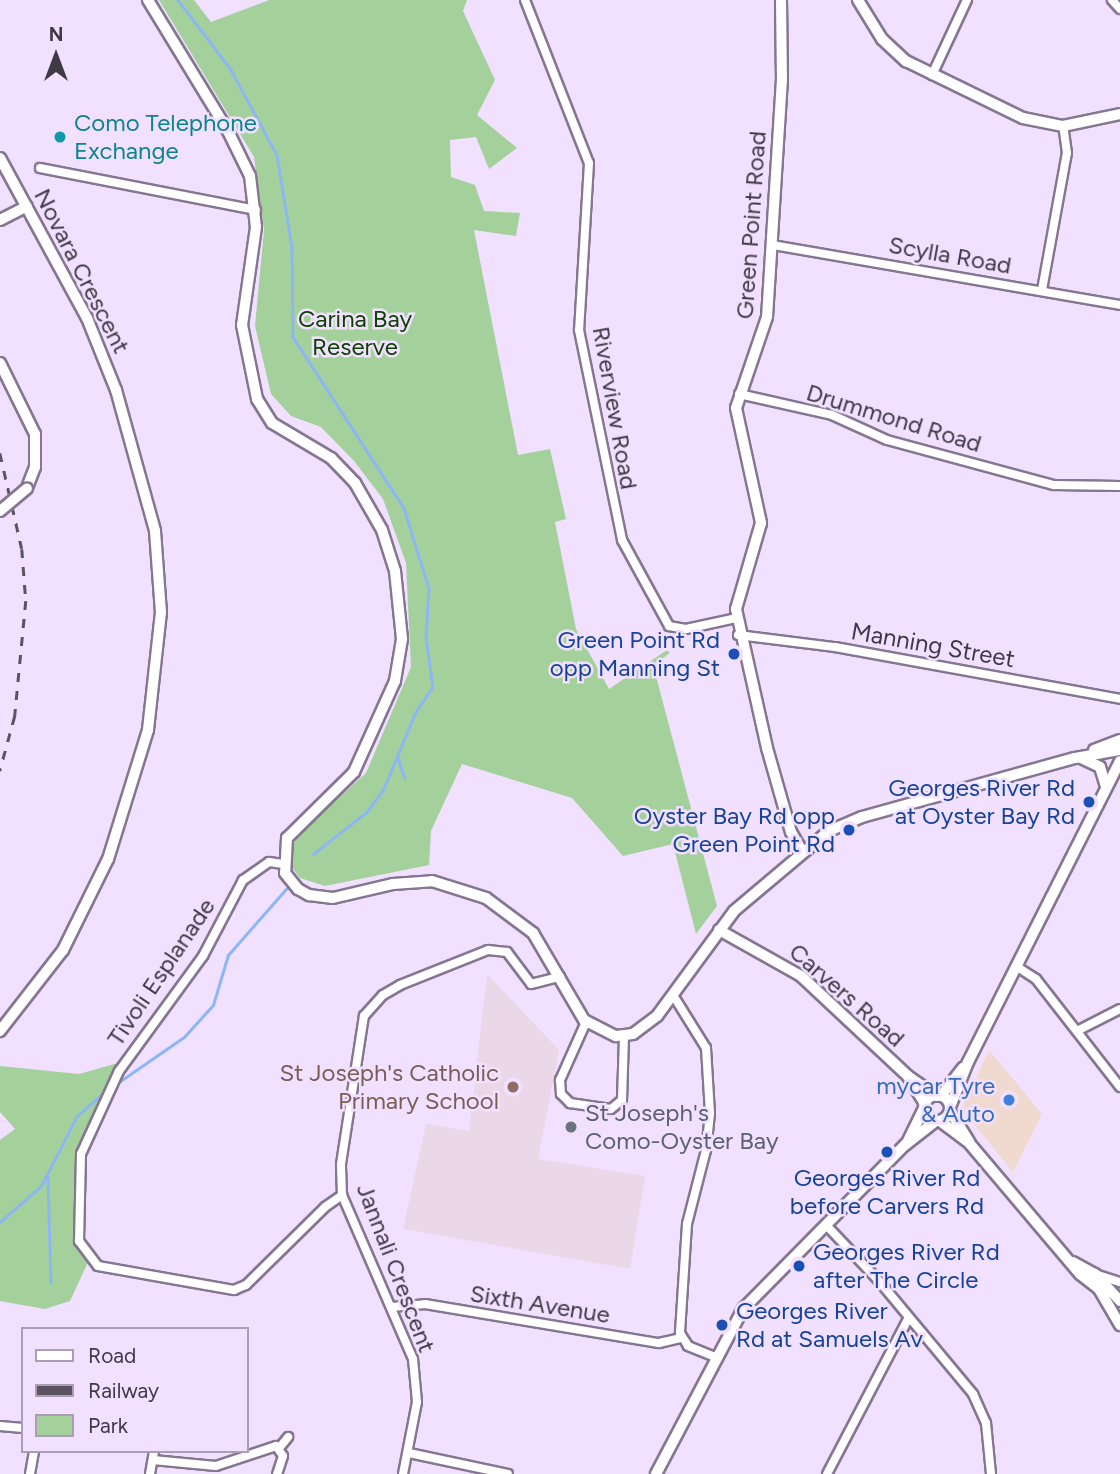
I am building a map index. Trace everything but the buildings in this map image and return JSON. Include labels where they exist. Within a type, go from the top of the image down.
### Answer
[{"type":"street","points":[[148,0],[237,146],[250,176],[256,209],[242,326],[257,399],[282,431],[331,458],[369,506],[391,552],[402,639],[395,681],[361,761],[293,828],[283,864],[291,882],[317,897],[423,881],[464,890],[518,918],[543,946],[586,1022],[600,1031],[624,1035],[646,1027],[673,995],[719,930],[802,851],[829,831],[862,817],[1075,758],[1120,750]]},
{"type":"street","name":"Riverview Road","points":[[526,0],[589,163],[579,330],[622,540],[669,626],[686,629],[736,618]]},
{"type":"street","name":"Green Point Road","points":[[782,0],[773,245],[764,329],[739,394],[738,430],[762,516],[740,585],[736,618],[738,635],[788,821],[802,851]]},
{"type":"street","points":[[858,0],[890,47],[932,75],[1024,118],[1063,126],[1120,114]]},
{"type":"street","points":[[932,75],[967,0]]},
{"type":"street","points":[[1112,0],[1120,9]]},
{"type":"street","points":[[1042,290],[1067,153],[1063,126]]},
{"type":"street","name":"Novara Crescent","points":[[0,158],[87,318],[132,436],[155,531],[161,578],[161,639],[148,730],[108,859],[62,950],[0,1031]]},
{"type":"street","points":[[40,168],[256,209]]},
{"type":"street","points":[[0,220],[27,206]]},
{"type":"street","name":"Scylla Road","points":[[773,245],[1120,305]]},
{"type":"street","points":[[0,363],[34,434],[36,467],[27,488],[0,511]]},
{"type":"street","name":"Drummond Road","points":[[739,394],[832,415],[887,440],[1054,485],[1120,486]]},
{"type":"street","name":"Manning Street","points":[[738,635],[835,647],[1120,699]]},
{"type":"street","points":[[1075,758],[1120,740]]},
{"type":"street","points":[[1075,758],[1095,763],[1106,787]]},
{"type":"street","points":[[656,1474],[715,1357],[743,1309],[905,1146],[950,1109],[968,1062],[1120,761]]},
{"type":"street","name":"Tivoli Esplanade","points":[[283,864],[269,862],[243,880],[202,956],[119,1070],[97,1112],[81,1154],[76,1221],[84,1252],[98,1266],[214,1288],[242,1289],[325,1207],[342,1195]]},
{"type":"street","name":"Carvers Road","points":[[719,930],[800,976],[908,1076],[939,1096],[950,1109]]},
{"type":"street","name":"Jannali Crescent","points":[[403,1474],[417,1402],[413,1359],[342,1195],[341,1164],[364,1016],[371,1005],[400,985],[495,948],[507,952],[531,984],[560,977]]},
{"type":"street","points":[[1016,966],[1036,979],[1120,1087]]},
{"type":"street","points":[[673,995],[706,1048],[710,1113],[706,1150],[687,1224],[681,1338],[693,1350],[715,1357]]},
{"type":"street","points":[[1077,1031],[1120,1009]]},
{"type":"street","points":[[586,1022],[561,1080],[561,1094],[570,1103],[611,1109],[622,1100],[624,1035]]},
{"type":"street","points":[[905,1146],[925,1106],[939,1096],[968,1062]]},
{"type":"street","name":"Carvers Road","points":[[908,1076],[925,1106],[938,1121]]},
{"type":"street","points":[[950,1109],[970,1144],[1070,1261],[1107,1298],[1120,1325]]},
{"type":"street","points":[[938,1121],[970,1144]]},
{"type":"street","points":[[826,1225],[979,1405],[986,1423],[991,1474]]},
{"type":"street","points":[[1070,1261],[1095,1274],[1120,1282]]},
{"type":"street","points":[[1095,1274],[1120,1299]]},
{"type":"street","name":"Sixth Avenue","points":[[392,1307],[425,1304],[659,1343],[681,1338]]},
{"type":"street","points":[[827,1474],[908,1319]]},
{"type":"street","points":[[0,1426],[21,1429]]},
{"type":"street","points":[[150,1474],[153,1455],[216,1466],[269,1447],[279,1447],[288,1437]]},
{"type":"street","points":[[277,1474],[283,1456],[279,1447]]},
{"type":"street","points":[[30,1474],[34,1453]]},
{"type":"street","points":[[409,1453],[508,1474]]},
{"type":"shaded area","name":"St Joseph's Catholic Primary School","points":[[487,974],[559,1050],[538,1159],[645,1176],[630,1269],[403,1229],[426,1124],[469,1131]]},
{"type":"shaded area","points":[[989,1050],[1042,1114],[1013,1172],[962,1109]]},
{"type":"green space","name":"Carina Bay Reserve","points":[[159,0],[194,0],[211,22],[269,0],[467,0],[463,11],[495,80],[477,115],[517,148],[489,169],[476,137],[450,140],[451,177],[475,185],[484,211],[520,213],[516,236],[474,230],[518,455],[550,449],[566,519],[555,522],[576,629],[609,689],[667,650],[670,653],[653,665],[717,906],[696,934],[673,844],[623,856],[572,798],[462,764],[431,831],[429,865],[325,886],[300,878],[291,866],[292,846],[302,831],[366,773],[411,667],[406,563],[383,499],[354,461],[321,427],[291,416],[271,394],[255,326],[264,230],[254,157]]},
{"type":"green space","points":[[125,1061],[81,1154],[76,1221],[89,1260],[70,1301],[45,1309],[0,1301],[0,1140],[15,1129],[0,1112],[0,1066],[79,1074]]},
{"type":"waterway","points":[[178,0],[230,68],[277,155],[292,248],[293,337],[404,508],[429,589],[426,638],[433,687],[416,712],[384,789],[367,812],[314,854]]},
{"type":"waterway","points":[[398,758],[405,778]]},
{"type":"waterway","points":[[116,1084],[184,1037],[213,1005],[228,955],[286,889]]},
{"type":"waterway","points":[[0,1222],[41,1186],[77,1116],[108,1089]]},
{"type":"waterway","points":[[48,1177],[51,1282]]},
{"type":"railway","points":[[0,453],[22,549],[26,601],[15,716],[0,771]]},
{"type":"place","name":"Como Telephone Exchange","points":[[60,137]]},
{"type":"place","name":"Green Point Rd opp Manning St","points":[[734,654]]},
{"type":"place","name":"Georges River Rd at Oyster Bay Rd","points":[[1089,802]]},
{"type":"place","name":"Oyster Bay Rd opp Green Point Rd","points":[[849,830]]},
{"type":"place","name":"St Joseph's Catholic Primary School","points":[[513,1087]]},
{"type":"place","name":"mycar Tyre & Auto","points":[[1009,1100]]},
{"type":"place","name":"St Joseph's Como-Oyster Bay","points":[[571,1127]]},
{"type":"place","name":"Georges River Rd before Carvers Rd","points":[[887,1152]]},
{"type":"place","name":"Georges River Rd after The Circle","points":[[799,1266]]},
{"type":"place","name":"Georges River Rd at Samuels Av","points":[[722,1325]]}]
